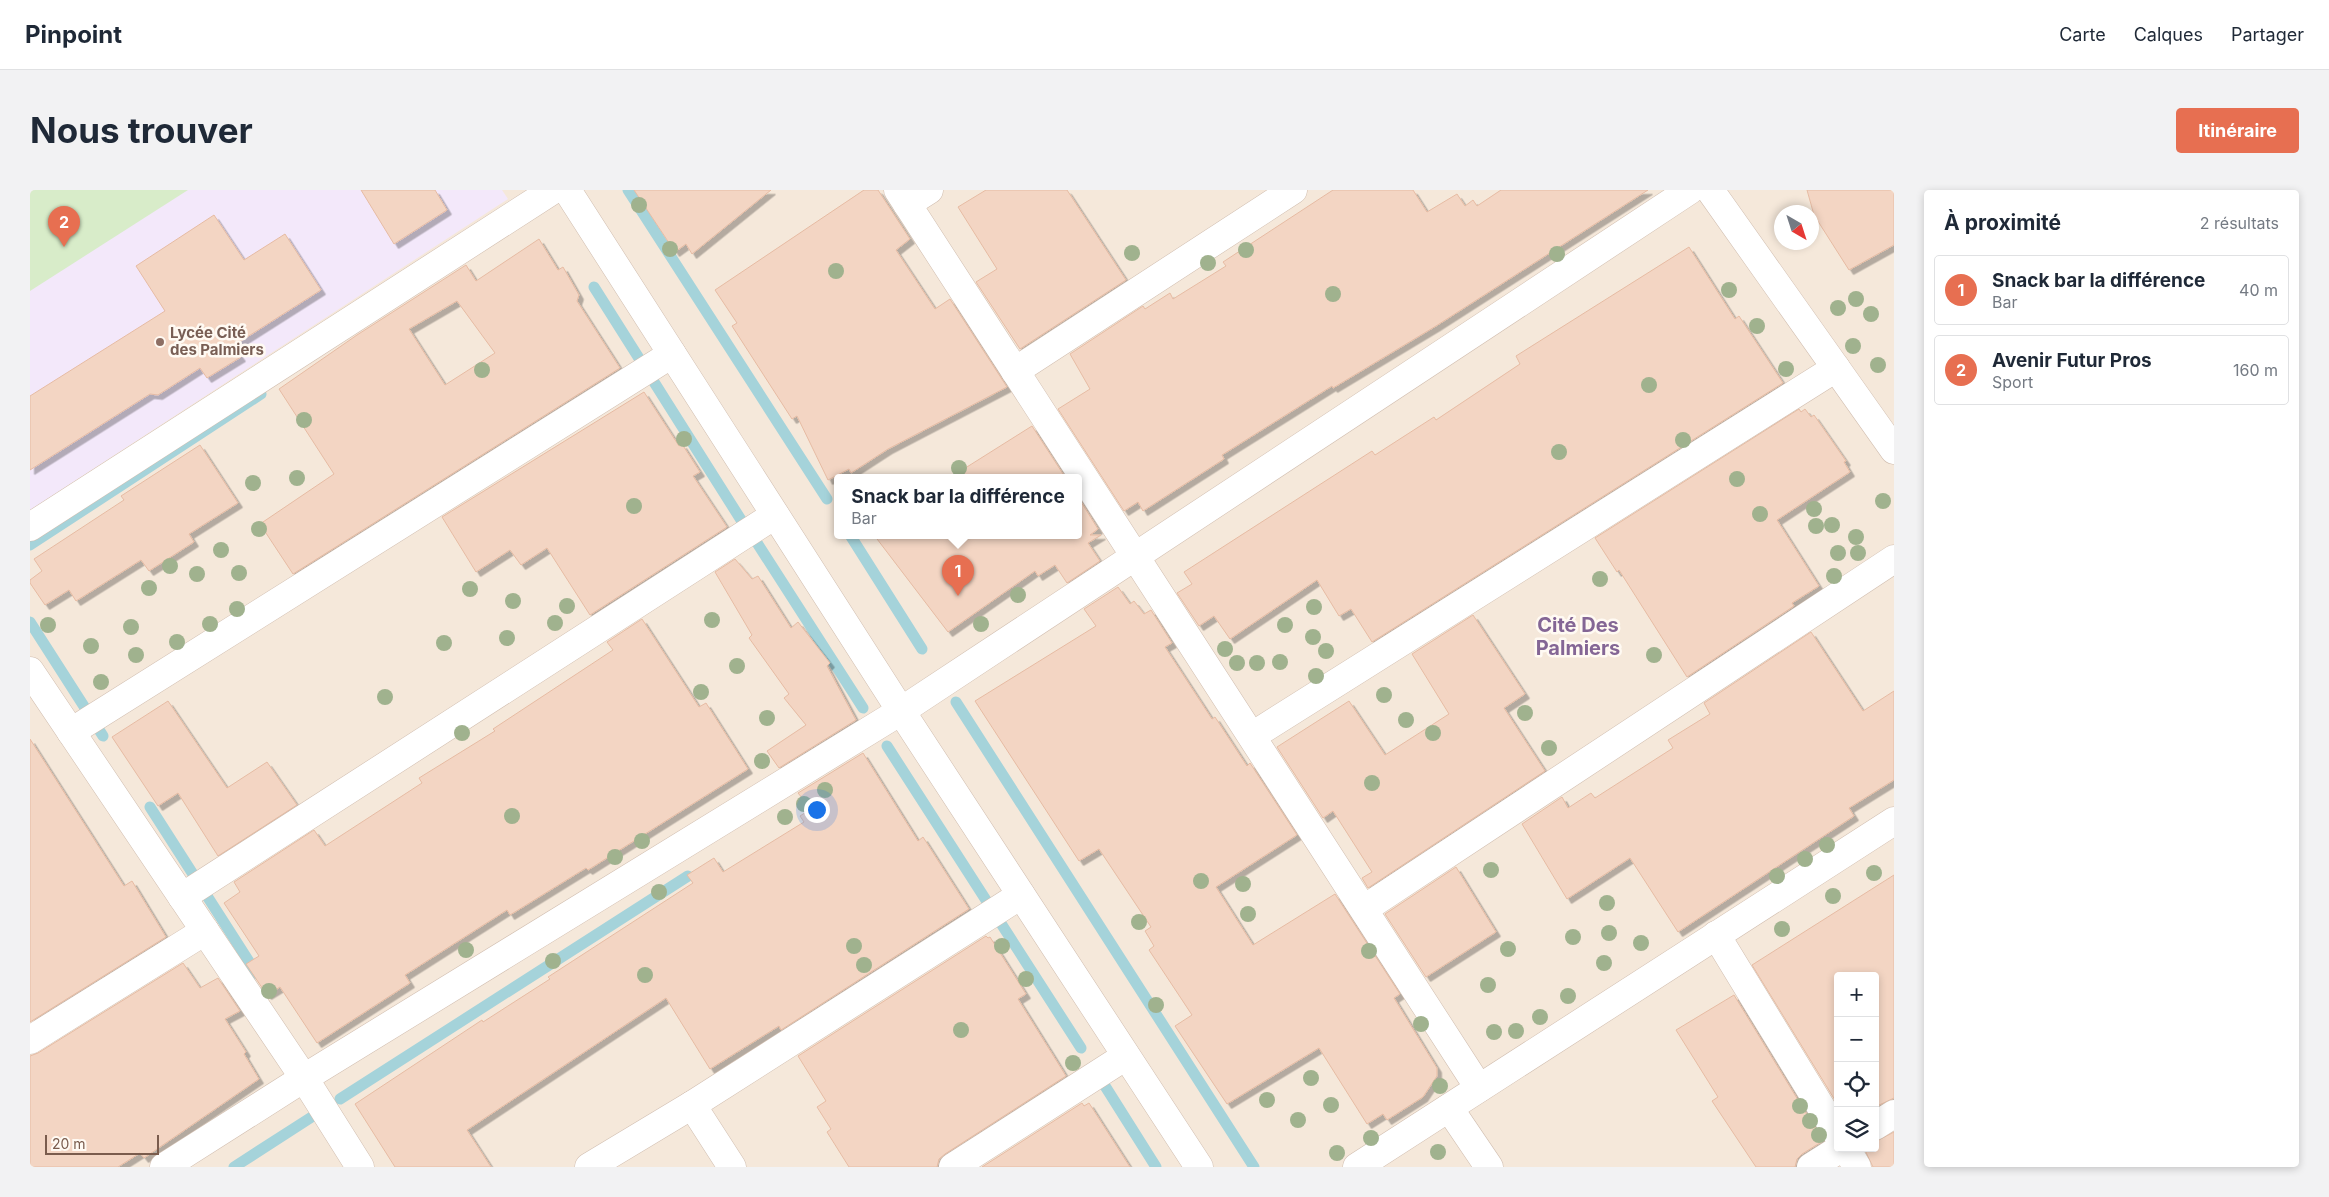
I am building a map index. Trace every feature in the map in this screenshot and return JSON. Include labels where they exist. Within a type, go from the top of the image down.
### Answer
[{"type":"street","points":[[30,527],[553,190]]},
{"type":"street","points":[[567,190],[901,711],[1199,1167]]},
{"type":"street","points":[[1015,371],[1293,190]]},
{"type":"street","points":[[164,1167],[304,1078],[901,711],[1690,190]]},
{"type":"street","points":[[1710,190],[1892,444]]},
{"type":"street","points":[[911,195],[1015,371],[1479,1088]]},
{"type":"street","points":[[71,732],[672,354]]},
{"type":"street","points":[[1252,736],[1836,368]]},
{"type":"street","points":[[182,897],[775,515]]},
{"type":"street","points":[[1364,909],[1894,558]]},
{"type":"street","points":[[30,671],[304,1078],[360,1167]]},
{"type":"street","points":[[1357,1167],[1894,821]]},
{"type":"street","points":[[589,1167],[692,1105],[1021,895]]},
{"type":"street","points":[[30,1040],[205,931]]},
{"type":"street","points":[[1716,935],[1834,1128]]},
{"type":"street","points":[[953,1167],[1126,1056]]},
{"type":"street","points":[[692,1105],[732,1167]]},
{"type":"street","points":[[1449,1108],[1489,1167]]},
{"type":"street","points":[[1879,1123],[1894,1114]]},
{"type":"street","points":[[1811,1167],[1835,1152]]},
{"type":"street","points":[[1848,1152],[1857,1167]]},
{"type":"shaded area","points":[[30,190],[1894,190],[1894,1167],[30,1167]]},
{"type":"shaded area","name":"Lycée Cité des Palmiers","points":[[30,190],[502,190],[508,199],[30,510]]},
{"type":"green space","points":[[30,190],[188,190],[30,291]]},
{"type":"building","points":[[361,190],[435,190],[447,210],[394,244]]},
{"type":"building","points":[[634,190],[771,190],[692,254],[686,244],[675,252]]},
{"type":"building","points":[[864,190],[878,190],[910,239],[896,250],[935,309],[950,299],[1007,387],[888,449],[851,473],[849,469],[839,474],[834,474],[834,477],[828,480],[797,416],[792,419],[732,326],[737,323],[715,290]]},
{"type":"building","points":[[986,190],[1067,190],[1126,280],[1020,349],[976,282],[997,269],[958,207]]},
{"type":"building","points":[[1333,190],[1413,190],[1427,212],[1457,194],[1465,206],[1473,200],[1477,206],[1501,190],[1648,190],[1436,326],[1333,388],[1332,386],[1222,455],[1224,459],[1143,511],[1138,502],[1124,511],[1058,409],[1090,389],[1070,354],[1143,306],[1145,309],[1170,293],[1173,299],[1226,266],[1223,262]]},
{"type":"building","points":[[1807,190],[1894,190],[1894,245],[1849,270],[1819,223],[1819,205],[1811,205]]},
{"type":"building","points":[[214,215],[244,260],[285,234],[321,290],[233,346],[241,357],[207,378],[200,368],[158,395],[150,394],[30,470],[30,396],[165,311],[136,266]]},
{"type":"building","points":[[539,239],[558,270],[563,267],[579,295],[577,301],[620,368],[293,574],[260,524],[334,474],[279,389],[357,335],[466,265],[476,281]],"holes":[[[457,301],[495,353],[445,385],[409,329]]]},
{"type":"building","points":[[1689,247],[1735,319],[1739,316],[1783,383],[1372,642],[1351,609],[1339,616],[1317,580],[1230,639],[1214,616],[1199,626],[1177,593],[1192,584],[1184,572],[1372,451],[1375,455],[1434,417],[1436,420],[1520,364],[1516,356]]},
{"type":"building","points":[[644,392],[679,446],[682,444],[700,472],[693,476],[727,527],[590,615],[547,548],[521,565],[510,550],[476,572],[442,517]]},
{"type":"building","points":[[1799,409],[1801,412],[1805,409],[1811,417],[1814,415],[1846,461],[1844,462],[1850,472],[1777,520],[1819,586],[1792,603],[1794,606],[1687,677],[1619,570],[1617,572],[1595,538]]},
{"type":"building","points":[[1032,426],[1063,474],[956,474]]},
{"type":"building","points":[[200,445],[238,503],[189,534],[194,542],[149,571],[141,560],[76,601],[69,590],[45,605],[30,583],[30,580],[42,571],[34,559],[124,500],[121,496]]},
{"type":"building","points":[[1082,503],[1098,529],[1090,535],[1101,535],[1088,543],[1100,561],[1067,583],[1055,565],[1038,576],[1035,571],[948,632],[877,539],[1082,539]]},
{"type":"building","points":[[735,559],[752,579],[758,576],[791,628],[798,622],[830,663],[827,666],[856,720],[779,768],[767,751],[806,725],[784,698],[789,694],[749,638],[752,635],[715,572]]},
{"type":"building","points":[[1118,587],[1130,604],[1134,601],[1144,614],[1151,610],[1172,643],[1165,647],[1212,719],[1215,717],[1247,766],[1250,763],[1297,835],[1216,887],[1253,945],[1335,894],[1400,994],[1394,998],[1437,1068],[1437,1076],[1423,1097],[1387,1120],[1383,1114],[1367,1124],[1319,1048],[1227,1104],[1175,1026],[1192,1015],[1149,950],[1154,946],[1145,931],[1151,927],[1099,849],[1079,861],[975,701],[1096,626],[1084,609]]},
{"type":"building","points":[[1473,615],[1525,694],[1504,708],[1545,771],[1368,888],[1362,878],[1372,872],[1333,811],[1323,818],[1277,747],[1349,701],[1385,755],[1449,714],[1412,654]]},
{"type":"building","points":[[642,619],[699,707],[706,703],[748,769],[588,870],[586,868],[510,915],[507,910],[405,975],[410,983],[317,1043],[280,987],[267,995],[246,964],[259,956],[224,903],[240,892],[234,882],[314,830],[325,846],[422,783],[419,778],[495,731],[493,729],[613,650],[607,642]]},
{"type":"building","points":[[1811,632],[1863,711],[1894,691],[1894,780],[1849,808],[1854,816],[1678,932],[1630,858],[1567,899],[1522,824],[1562,797],[1568,808],[1591,793],[1595,798],[1673,748],[1668,740],[1710,714],[1704,703]]},
{"type":"building","points":[[168,701],[227,788],[267,762],[297,805],[218,856],[178,793],[158,806],[112,737]]},
{"type":"building","points":[[30,739],[124,886],[132,881],[166,937],[30,1022]]},
{"type":"building","points":[[863,753],[918,841],[923,837],[969,909],[781,1030],[779,1026],[710,1069],[666,998],[467,1130],[491,1167],[395,1167],[355,1104],[482,1020],[483,1022],[550,979],[548,977],[693,883],[687,875],[714,858],[723,872],[804,822],[800,816],[811,809],[798,793]]},
{"type":"building","points":[[1456,867],[1496,932],[1426,977],[1385,914]]},
{"type":"building","points":[[1894,875],[1894,1098],[1879,1105],[1879,972],[1834,972],[1834,1098],[1752,965]]},
{"type":"building","points":[[986,936],[990,937],[1026,994],[1018,999],[1066,1076],[945,1154],[939,1159],[937,1167],[849,1167],[827,1132],[831,1129],[817,1107],[826,1101],[798,1056]]},
{"type":"building","points":[[183,963],[200,988],[218,978],[240,1011],[225,1019],[246,1052],[244,1054],[259,1079],[144,1158],[140,1153],[118,1167],[30,1167],[30,1056],[38,1053]]},
{"type":"building","points":[[1734,995],[1823,1141],[1802,1154],[1797,1159],[1795,1167],[1756,1167],[1712,1101],[1718,1097],[1676,1030]]},
{"type":"building","points":[[1082,1103],[1084,1106],[1089,1103],[1130,1167],[982,1167]]},
{"type":"building","points":[[1894,1132],[1894,1167],[1873,1167],[1866,1152],[1879,1152],[1879,1140]]},
{"type":"waterway","points":[[628,190],[827,499]]},
{"type":"waterway","points":[[594,287],[743,523]]},
{"type":"waterway","points":[[30,545],[261,394]]},
{"type":"waterway","points":[[752,535],[863,708]]},
{"type":"waterway","points":[[853,539],[922,649]]},
{"type":"waterway","points":[[30,622],[103,736]]},
{"type":"waterway","points":[[956,702],[1254,1167]]},
{"type":"waterway","points":[[887,746],[1081,1048]]},
{"type":"waterway","points":[[150,807],[257,974]]},
{"type":"waterway","points":[[340,1099],[688,876]]},
{"type":"waterway","points":[[1105,1086],[1156,1167]]},
{"type":"waterway","points":[[234,1167],[321,1111]]},
{"type":"place","name":"Avenir Futur Pros","points":[[64,247]]},
{"type":"place","name":"Lycée Cité des Palmiers","points":[[160,342]]},
{"type":"place","name":"Snack bar la différence","points":[[958,596]]},
{"type":"district","name":"Cité Des Palmiers","points":[[1578,636]]}]
